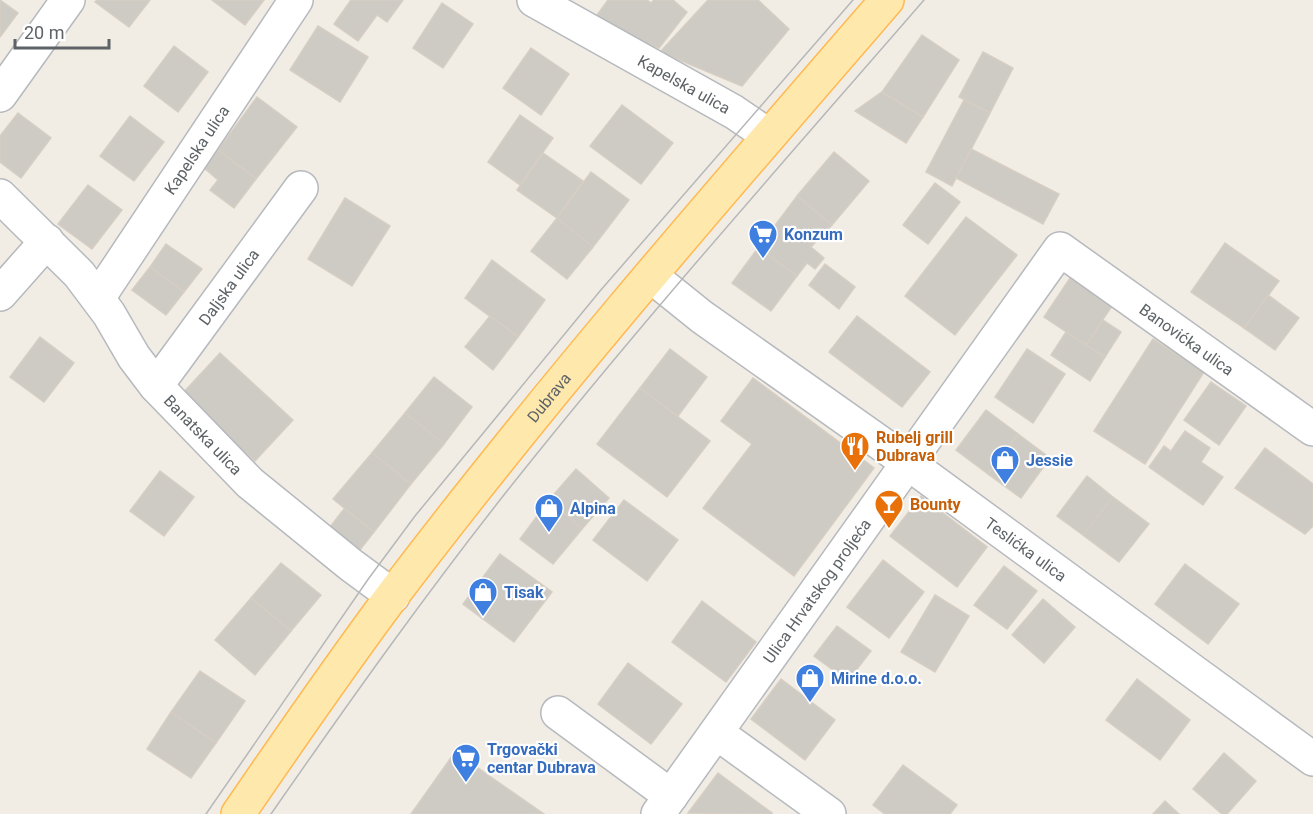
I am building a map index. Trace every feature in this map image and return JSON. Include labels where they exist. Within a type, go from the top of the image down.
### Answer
[{"type":"main road","name":"Dubrava","points":[[238,814],[393,596],[549,397],[887,0]]},
{"type":"street","points":[[0,95],[68,0]]},
{"type":"street","name":"Kapelska ulica","points":[[98,298],[296,0]]},
{"type":"street","name":"Kapelska ulica","points":[[534,0],[734,112],[769,136]]},
{"type":"street","name":"Daljska ulica","points":[[156,386],[301,188]]},
{"type":"street","name":"Banatska ulica","points":[[0,196],[79,274],[98,298],[134,357],[156,386],[250,483],[393,596]]},
{"type":"street","points":[[0,294],[47,242]]},
{"type":"street","name":"Banovićka ulica","points":[[1060,249],[1313,429]]},
{"type":"street","name":"Ulica Hrvatskog proljeća","points":[[665,805],[1060,249]]},
{"type":"street","name":"Teslićka ulica","points":[[651,276],[702,317],[907,463],[1313,759]]},
{"type":"street","points":[[558,713],[665,805]]},
{"type":"street","points":[[717,733],[829,814]]},
{"type":"building","points":[[0,0],[18,13],[0,37]]},
{"type":"building","points":[[97,0],[150,0],[129,27],[95,2]]},
{"type":"building","points":[[212,0],[264,0],[245,25]]},
{"type":"building","points":[[351,0],[403,0],[387,22],[377,15],[358,41],[334,24]]},
{"type":"building","points":[[608,0],[647,0],[651,3],[654,0],[673,0],[687,12],[659,48],[592,22]]},
{"type":"building","points":[[708,0],[758,0],[789,29],[742,86],[660,52]]},
{"type":"building","points":[[442,3],[473,24],[443,68],[413,48]]},
{"type":"building","points":[[318,26],[368,57],[340,102],[290,70]]},
{"type":"building","points":[[922,35],[959,60],[923,117],[882,92]]},
{"type":"building","points":[[174,46],[208,72],[178,112],[144,86]]},
{"type":"building","points":[[531,48],[569,74],[541,115],[503,88]]},
{"type":"building","points":[[983,52],[1013,68],[990,113],[959,97]]},
{"type":"building","points":[[882,92],[923,117],[906,143],[855,111]]},
{"type":"building","points":[[257,97],[297,127],[256,179],[218,150]]},
{"type":"building","points":[[964,100],[990,113],[952,186],[926,172]]},
{"type":"building","points":[[622,105],[673,143],[641,184],[590,146]]},
{"type":"building","points":[[18,113],[51,138],[21,178],[0,162],[0,136]]},
{"type":"building","points":[[520,115],[553,138],[520,185],[488,162]]},
{"type":"building","points":[[130,116],[164,142],[134,181],[100,156]]},
{"type":"building","points":[[971,149],[1059,194],[1043,224],[956,178]]},
{"type":"building","points":[[218,150],[256,179],[234,208],[210,190],[218,180],[204,168]]},
{"type":"building","points":[[834,152],[869,181],[832,225],[797,196]]},
{"type":"building","points":[[543,153],[583,181],[557,218],[517,190]]},
{"type":"building","points":[[591,172],[629,200],[593,247],[557,218]]},
{"type":"building","points":[[935,183],[960,202],[928,244],[903,225]]},
{"type":"building","points":[[88,185],[122,210],[92,249],[58,224]]},
{"type":"building","points":[[797,196],[832,225],[811,247],[824,258],[815,269],[807,263],[797,276],[758,248]]},
{"type":"building","points":[[345,198],[390,226],[352,286],[308,259]]},
{"type":"building","points":[[966,217],[1017,255],[955,335],[905,296]]},
{"type":"building","points":[[557,218],[593,247],[567,279],[531,251]]},
{"type":"building","points":[[1225,243],[1279,281],[1244,328],[1191,292]]},
{"type":"building","points":[[166,244],[202,269],[184,292],[150,267]]},
{"type":"building","points":[[758,248],[797,276],[771,311],[732,283]]},
{"type":"building","points":[[492,260],[545,300],[518,337],[465,298]]},
{"type":"building","points":[[825,264],[855,287],[839,309],[809,285]]},
{"type":"building","points":[[150,267],[184,292],[166,315],[132,290]]},
{"type":"building","points":[[1070,278],[1112,306],[1086,345],[1044,317]]},
{"type":"building","points":[[1268,295],[1299,318],[1275,350],[1244,328]]},
{"type":"building","points":[[490,316],[518,337],[493,370],[465,347]]},
{"type":"building","points":[[857,316],[930,372],[902,407],[829,352]]},
{"type":"building","points":[[1103,320],[1121,332],[1105,357],[1086,345]]},
{"type":"building","points":[[1066,332],[1105,357],[1090,381],[1051,355]]},
{"type":"building","points":[[40,337],[74,363],[44,402],[10,377]]},
{"type":"building","points":[[1153,339],[1204,372],[1145,464],[1094,431]]},
{"type":"building","points":[[670,349],[707,377],[678,416],[640,388]]},
{"type":"building","points":[[1027,349],[1065,374],[1033,423],[995,397]]},
{"type":"building","points":[[220,353],[293,420],[255,461],[182,394]]},
{"type":"building","points":[[434,377],[472,407],[444,444],[405,413]]},
{"type":"building","points":[[753,378],[874,468],[794,576],[703,508],[752,444],[721,421]]},
{"type":"building","points":[[1211,382],[1246,406],[1219,445],[1184,420]]},
{"type":"building","points":[[640,388],[710,441],[667,497],[597,444]]},
{"type":"building","points":[[986,410],[1018,434],[988,474],[956,450]]},
{"type":"building","points":[[405,413],[444,444],[411,484],[372,453]]},
{"type":"building","points":[[1185,431],[1210,448],[1201,462],[1223,477],[1203,505],[1149,467],[1164,446],[1171,451]]},
{"type":"building","points":[[1018,434],[1050,458],[1021,498],[988,474]]},
{"type":"building","points":[[1265,448],[1313,484],[1313,526],[1305,534],[1235,488]]},
{"type":"building","points":[[372,453],[411,484],[374,532],[333,499]]},
{"type":"building","points":[[576,469],[609,498],[582,529],[549,500]]},
{"type":"building","points":[[160,471],[194,497],[164,536],[130,511]]},
{"type":"building","points":[[1087,476],[1113,497],[1083,535],[1057,516]]},
{"type":"building","points":[[921,496],[987,547],[957,587],[890,536]]},
{"type":"building","points":[[1113,497],[1149,524],[1119,562],[1083,535]]},
{"type":"building","points":[[549,500],[582,529],[553,564],[520,539]]},
{"type":"building","points":[[624,500],[678,540],[647,581],[593,540]]},
{"type":"building","points":[[344,509],[374,532],[356,555],[326,532]]},
{"type":"building","points":[[500,554],[552,592],[514,642],[463,604]]},
{"type":"building","points":[[883,560],[924,592],[889,638],[847,607]]},
{"type":"building","points":[[281,563],[321,595],[291,631],[251,598]]},
{"type":"building","points":[[1185,564],[1239,604],[1208,644],[1155,604]]},
{"type":"building","points":[[1004,566],[1037,591],[1007,629],[974,605]]},
{"type":"building","points":[[935,595],[969,616],[935,672],[901,652]]},
{"type":"building","points":[[251,598],[291,631],[255,675],[215,640]]},
{"type":"building","points":[[1043,599],[1075,627],[1044,663],[1012,635]]},
{"type":"building","points":[[702,601],[756,642],[726,682],[672,642]]},
{"type":"building","points":[[837,626],[871,651],[848,681],[814,656]]},
{"type":"building","points":[[628,663],[682,704],[651,744],[598,704]]},
{"type":"building","points":[[200,671],[245,701],[216,743],[171,712]]},
{"type":"building","points":[[781,679],[835,720],[805,760],[751,719]]},
{"type":"building","points":[[1137,679],[1190,720],[1160,760],[1106,720]]},
{"type":"building","points":[[171,712],[216,743],[191,778],[147,749]]},
{"type":"building","name":"Trgovački centar Dubrava","points":[[455,752],[544,814],[411,814]]},
{"type":"building","points":[[1224,753],[1256,781],[1227,814],[1222,814],[1193,789]]},
{"type":"building","points":[[903,765],[957,805],[950,814],[885,814],[873,805]]},
{"type":"building","points":[[718,773],[772,813],[772,814],[688,813]]},
{"type":"building","points":[[1165,801],[1179,814],[1153,814]]},
{"type":"tram line","points":[[206,814],[369,578],[415,516],[600,291],[853,0]]},
{"type":"tram line","points":[[271,814],[392,643],[519,476],[668,295],[924,0]]},
{"type":"place","name":"Konzum","points":[[763,260]]},
{"type":"place","name":"Rubelj grill Dubrava","points":[[855,472]]},
{"type":"place","name":"Jessie","points":[[1005,486]]},
{"type":"place","name":"Bounty","points":[[889,530]]},
{"type":"place","name":"Alpina","points":[[549,534]]},
{"type":"place","name":"Tisak","points":[[483,618]]},
{"type":"place","name":"Mirine d.o.o.","points":[[810,704]]},
{"type":"place","name":"Trgovački centar Dubrava","points":[[466,784]]}]
